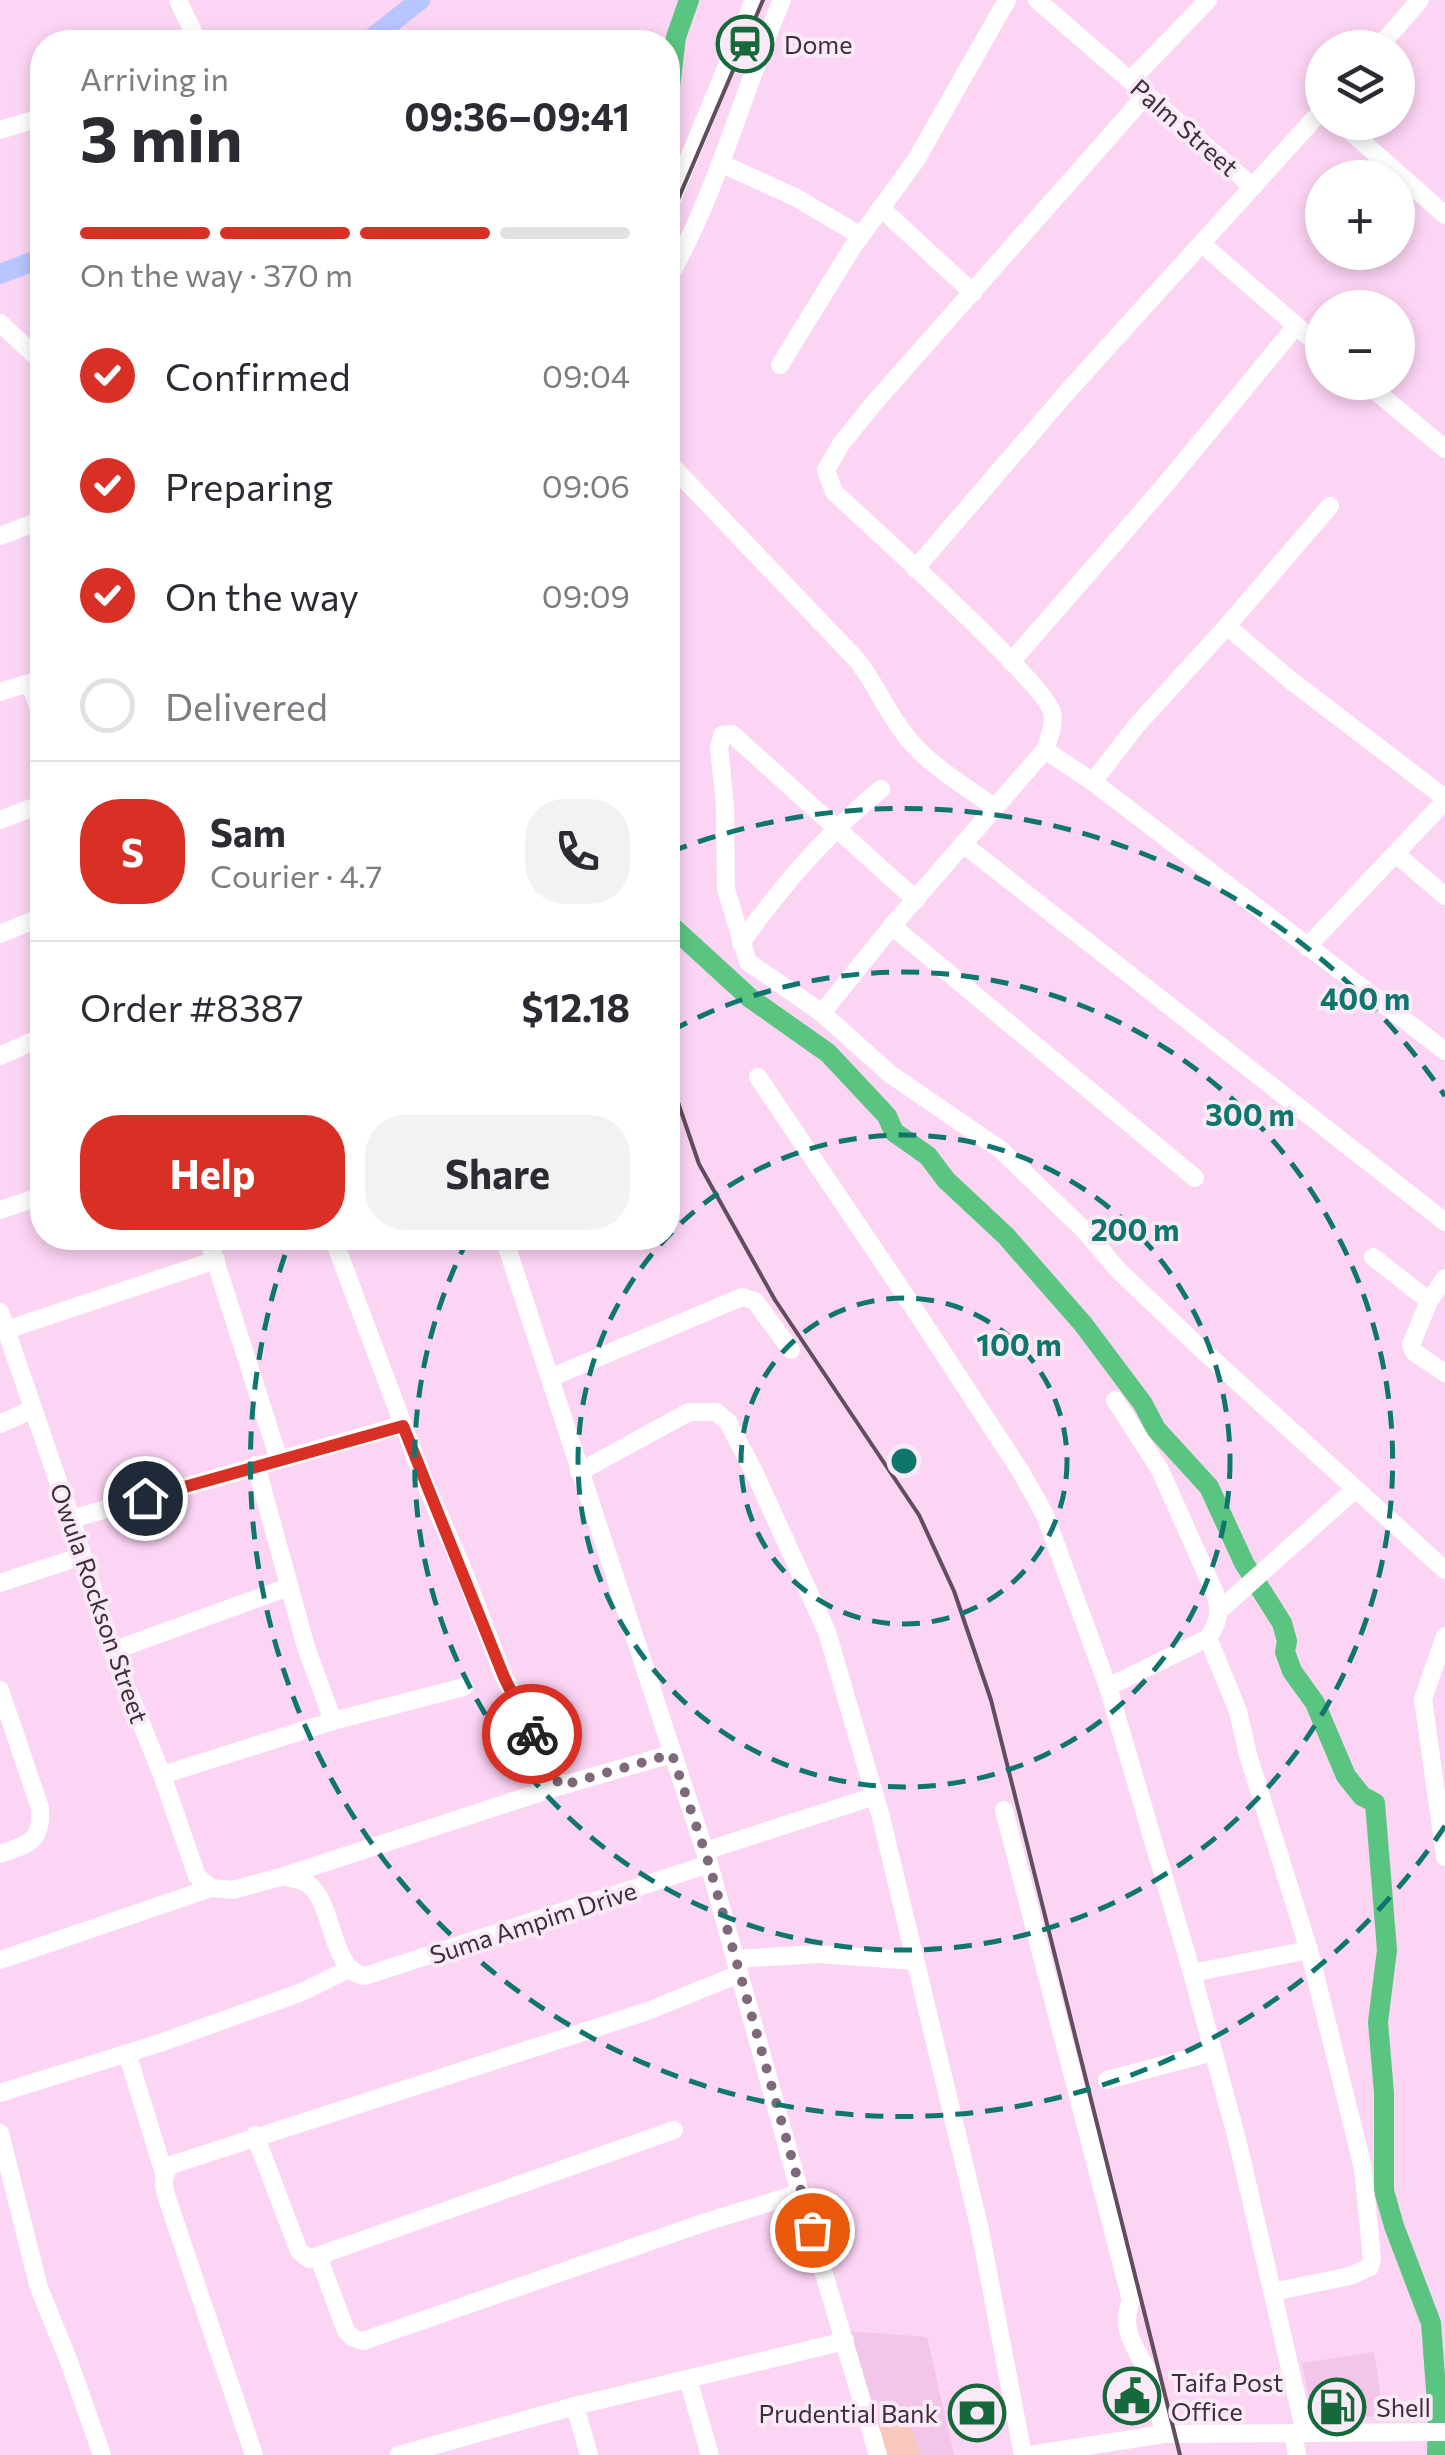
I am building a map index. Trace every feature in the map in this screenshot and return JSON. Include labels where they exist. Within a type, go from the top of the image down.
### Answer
[{"type":"main road","points":[[381,30],[420,0]]},
{"type":"main road","points":[[0,274],[30,263]]},
{"type":"street","points":[[178,0],[192,30]]},
{"type":"street","points":[[680,181],[754,0]]},
{"type":"street","points":[[680,257],[722,164],[754,65],[782,0]]},
{"type":"street","points":[[780,365],[861,236],[916,160],[1006,0]]},
{"type":"street","name":"Palm Street","points":[[1037,0],[1252,188],[1305,129]]},
{"type":"street","points":[[1131,80],[1208,0]]},
{"type":"street","points":[[1394,30],[1420,0]]},
{"type":"street","points":[[822,1013],[892,926],[1046,750],[1052,730],[1052,712],[1044,697],[834,492],[826,470],[874,402],[1147,94]]},
{"type":"street","points":[[0,130],[30,121]]},
{"type":"street","points":[[1360,140],[1445,216]]},
{"type":"street","points":[[722,164],[796,196],[861,236]]},
{"type":"street","points":[[914,569],[1252,188]]},
{"type":"street","points":[[882,208],[973,294]]},
{"type":"street","points":[[1202,244],[1305,334]]},
{"type":"street","points":[[0,323],[30,351]]},
{"type":"street","points":[[1011,662],[1296,326]]},
{"type":"street","points":[[1386,400],[1445,448]]},
{"type":"street","points":[[680,475],[856,659],[916,749],[995,808]]},
{"type":"street","points":[[1093,782],[1136,726],[1330,506]]},
{"type":"street","points":[[0,536],[30,525]]},
{"type":"street","points":[[1227,626],[1445,799],[1307,947]]},
{"type":"street","points":[[0,692],[30,684]]},
{"type":"street","points":[[916,900],[732,734],[722,735],[719,748],[725,805],[726,889],[748,962],[822,1013],[890,1074],[1000,1150],[1084,1230],[1119,1271],[1445,1570]]},
{"type":"street","points":[[1046,750],[1445,1052]]},
{"type":"street","points":[[741,943],[774,896],[835,827],[881,789]]},
{"type":"street","points":[[0,820],[30,809]]},
{"type":"street","points":[[963,844],[1445,1222]]},
{"type":"street","points":[[1396,854],[1445,896]]},
{"type":"street","points":[[0,934],[30,922]]},
{"type":"street","points":[[892,926],[1195,1178]]},
{"type":"street","points":[[0,1056],[30,1042]]},
{"type":"street","points":[[758,1076],[1045,1515],[1108,1687],[1214,2052],[1272,2292],[1299,2433],[1297,2455]]},
{"type":"street","points":[[0,1210],[30,1200]]},
{"type":"street","points":[[212,1250],[280,1460]]},
{"type":"street","points":[[337,1250],[504,1677],[560,1786]]},
{"type":"street","points":[[508,1250],[707,1857],[878,2455]]},
{"type":"street","points":[[1373,1257],[1429,1301]]},
{"type":"street","points":[[3,1321],[216,1260]]},
{"type":"street","points":[[1445,1278],[1429,1301],[1411,1345],[1414,1352],[1445,1373]]},
{"type":"street","points":[[552,1377],[742,1297],[755,1300],[790,1350]]},
{"type":"street","name":"Owula Rockson Street","points":[[3,1321],[112,1651],[162,1775],[196,1876],[211,1888]]},
{"type":"street","points":[[1108,1687],[1208,1638],[1220,1610],[1160,1470],[1115,1400]]},
{"type":"street","points":[[0,1424],[33,1409]]},
{"type":"street","points":[[578,1472],[689,1412],[716,1412],[728,1422],[756,1476],[827,1632],[875,1796],[980,2230],[1026,2455],[1164,2434],[1445,2432]]},
{"type":"street","points":[[71,1519],[403,1426]]},
{"type":"street","points":[[256,1465],[306,1647],[333,1721]]},
{"type":"street","points":[[1220,1610],[1354,1490]]},
{"type":"street","points":[[0,1583],[82,1556]]},
{"type":"street","points":[[112,1651],[289,1587]]},
{"type":"street","points":[[1445,1636],[1424,1698],[1445,1857]]},
{"type":"street","points":[[1208,1638],[1238,1711],[1309,1950],[1363,2168],[1372,2259],[1370,2267],[1350,2276],[1272,2292]]},
{"type":"street","points":[[162,1775],[333,1721],[464,1687]]},
{"type":"street","points":[[0,1690],[40,1808],[41,1828],[30,1843],[0,1854]]},
{"type":"street","points":[[0,1960],[211,1888],[233,1890],[284,1876],[560,1786],[672,1754]]},
{"type":"street","name":"Suma Ampim Drive","points":[[0,2093],[127,2054],[353,1972],[365,1976],[875,1796]]},
{"type":"street","points":[[1004,1810],[1131,2300],[1128,2330],[1152,2381],[1164,2434]]},
{"type":"street","points":[[284,1876],[305,1882],[318,1894],[353,1972]]},
{"type":"street","points":[[1192,1974],[1309,1950]]},
{"type":"street","points":[[164,2173],[179,2161],[256,2135],[648,2011],[737,1966],[818,1954],[915,1961]]},
{"type":"street","points":[[1107,2080],[1214,2052]]},
{"type":"street","points":[[127,2054],[164,2173],[170,2207],[254,2455]]},
{"type":"street","points":[[256,2135],[299,2251],[309,2259],[674,2130]]},
{"type":"street","points":[[0,2133],[39,2288],[102,2455]]},
{"type":"street","points":[[318,2256],[346,2331],[363,2341],[800,2193]]},
{"type":"street","points":[[399,2455],[575,2406],[845,2340]]},
{"type":"street","points":[[688,2379],[710,2455]]},
{"type":"street","points":[[575,2406],[589,2455]]},
{"type":"shaded area","points":[[848,2331],[927,2337],[954,2455],[883,2455]]},
{"type":"shaded area","points":[[1374,2352],[1384,2416],[1313,2418],[1302,2363]]},
{"type":"shaded area","points":[[903,2424],[912,2429],[920,2455],[886,2455],[878,2427]]},
{"type":"waterway","points":[[678,30],[689,0]]},
{"type":"waterway","points":[[680,934],[750,998],[828,1053],[887,1116],[894,1132],[928,1156],[946,1180],[1006,1236],[1083,1324],[1143,1404],[1156,1429],[1209,1487],[1244,1563],[1282,1623],[1292,1671],[1315,1703],[1346,1776],[1362,1796],[1375,1803],[1387,1950],[1378,2022],[1384,2093],[1384,2191],[1431,2323],[1437,2455]]},
{"type":"railway","points":[[680,195],[763,0]]},
{"type":"railway","points":[[680,1108],[699,1164],[775,1300],[919,1515],[954,1591],[991,1700],[1180,2455]]},
{"type":"way so far","points":[[532,1734],[560,1786],[672,1754],[709,1864],[812,2230]]},
{"type":"place","name":"Dome","points":[[745,44]]},
{"type":"place","name":"Taifa Post Office","points":[[1132,2396]]},
{"type":"place","name":"Shell","points":[[1337,2407]]},
{"type":"place","name":"Prudential Bank","points":[[977,2413]]},
{"type":"route","points":[[145,1498],[403,1426],[504,1677],[532,1734]]}]
